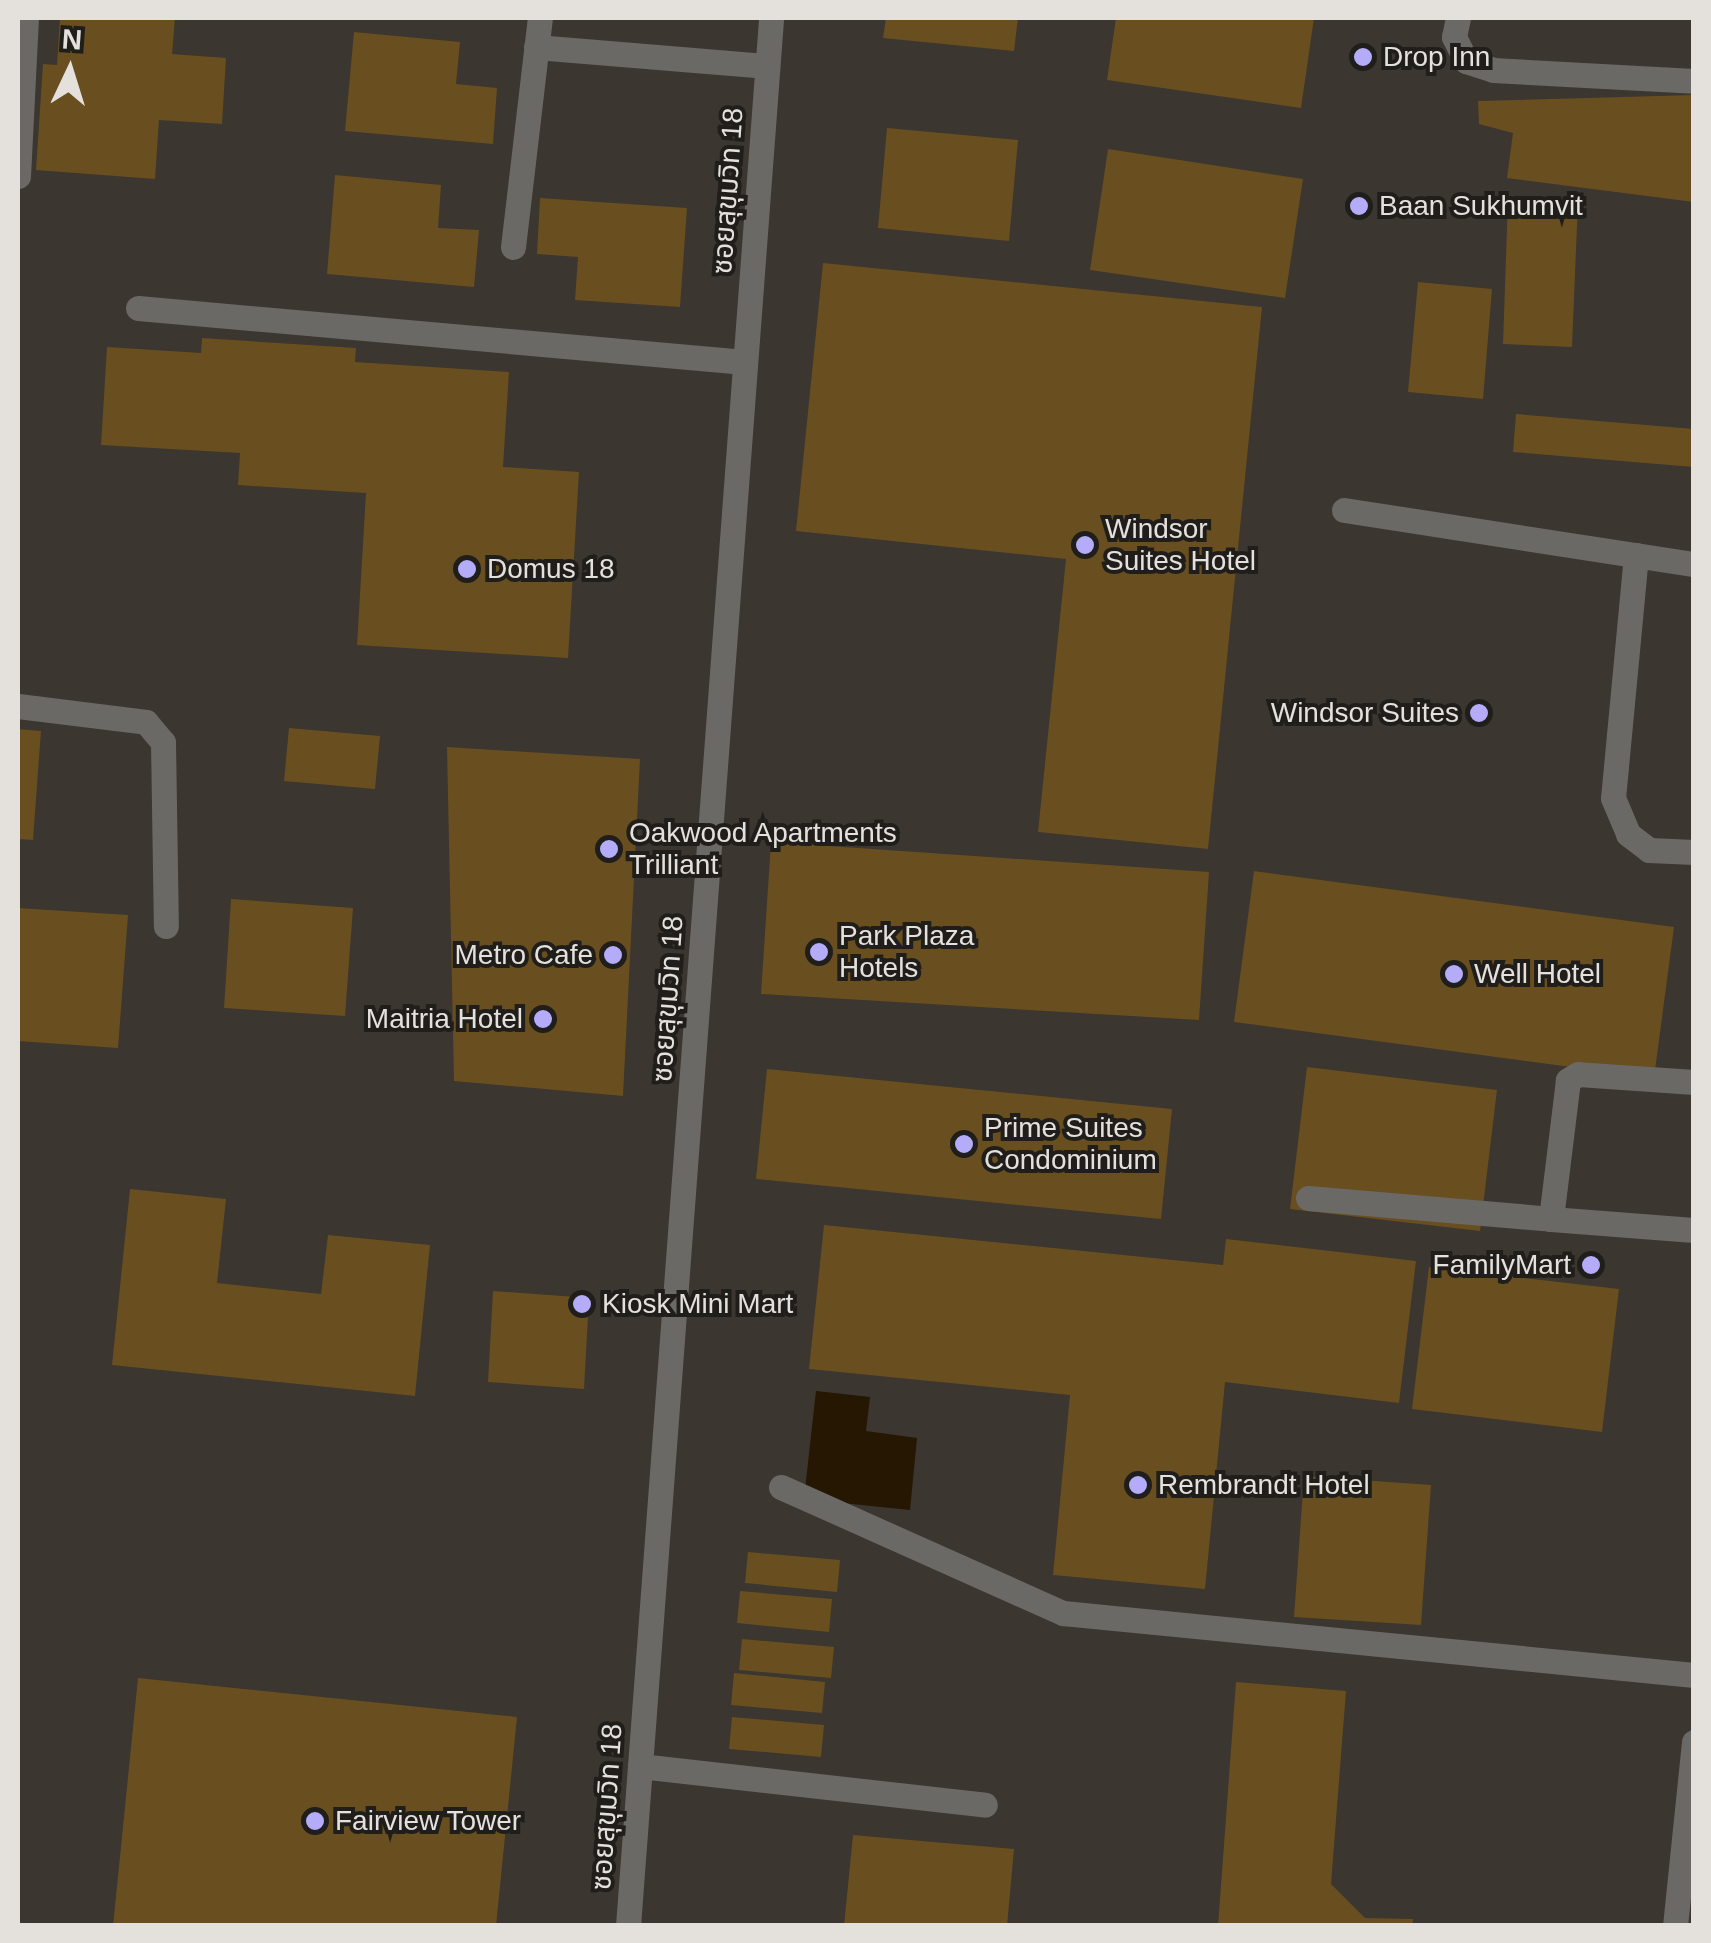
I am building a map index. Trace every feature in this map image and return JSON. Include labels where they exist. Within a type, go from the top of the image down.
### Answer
[{"type":"street","points":[[18,176],[26,18]]},
{"type":"street","points":[[513,247],[540,18]]},
{"type":"street","name":"ซอยสุขุมวิท 18","points":[[628,1926],[770,18]]},
{"type":"street","points":[[1458,18],[1454,37],[1466,60],[1493,70],[1694,82]]},
{"type":"street","points":[[536,47],[767,66]]},
{"type":"street","points":[[138,308],[745,362]]},
{"type":"street","points":[[1344,510],[1694,564]]},
{"type":"street","points":[[1636,556],[1613,798],[1628,834],[1650,850],[1694,852]]},
{"type":"street","points":[[18,706],[146,722],[163,742],[166,926]]},
{"type":"street","points":[[1551,1218],[1568,1080],[1578,1074],[1694,1082]]},
{"type":"street","points":[[1308,1198],[1694,1230]]},
{"type":"street","points":[[781,1487],[1063,1613],[1694,1675]]},
{"type":"street","points":[[1674,1926],[1694,1742]]},
{"type":"street","points":[[640,1766],[985,1805]]},
{"type":"shaded area","points":[[816,1391],[870,1397],[866,1431],[917,1438],[910,1510],[804,1499]]},
{"type":"building","points":[[60,18],[175,18],[172,54],[226,58],[222,124],[159,120],[155,179],[36,170],[43,64],[57,65]]},
{"type":"building","points":[[886,18],[1018,18],[1014,51],[883,38]]},
{"type":"building","points":[[1116,18],[1314,18],[1301,108],[1107,80]]},
{"type":"building","points":[[354,32],[460,42],[456,84],[497,88],[493,144],[345,131]]},
{"type":"building","points":[[1694,95],[1694,202],[1507,178],[1513,133],[1479,124],[1478,101]]},
{"type":"building","points":[[887,128],[1018,140],[1009,241],[878,228]]},
{"type":"building","points":[[1108,149],[1303,179],[1285,298],[1090,270]]},
{"type":"building","points":[[335,175],[441,185],[438,228],[479,230],[474,287],[327,274]]},
{"type":"building","points":[[540,198],[687,208],[680,307],[575,300],[578,257],[537,254]]},
{"type":"building","points":[[1508,199],[1578,201],[1572,347],[1503,344]]},
{"type":"building","name":"Windsor Suites Hotel","points":[[823,263],[1262,307],[1208,849],[1038,832],[1066,559],[796,531]]},
{"type":"building","points":[[1418,282],[1492,289],[1483,399],[1408,392]]},
{"type":"building","name":"Domus 18","points":[[202,338],[356,348],[355,362],[509,372],[503,467],[579,472],[568,658],[357,645],[366,493],[238,485],[240,453],[101,445],[107,347],[201,353]]},
{"type":"building","points":[[1516,414],[1694,429],[1694,467],[1513,452]]},
{"type":"building","points":[[289,728],[380,736],[375,789],[284,781]]},
{"type":"building","points":[[18,729],[41,731],[33,840],[18,839]]},
{"type":"building","points":[[447,747],[640,759],[623,1096],[454,1081]]},
{"type":"building","points":[[771,842],[1209,872],[1199,1020],[761,994]]},
{"type":"building","name":"Well Hotel","points":[[1254,871],[1674,927],[1654,1078],[1234,1022]]},
{"type":"building","points":[[231,899],[353,908],[345,1016],[224,1008]]},
{"type":"building","points":[[18,908],[128,915],[118,1048],[18,1041]]},
{"type":"building","points":[[1307,1067],[1497,1090],[1480,1231],[1290,1209]]},
{"type":"building","name":"Prime Suites Condominium","points":[[767,1069],[1172,1109],[1161,1219],[756,1179]]},
{"type":"building","points":[[130,1189],[226,1199],[217,1283],[321,1294],[328,1235],[430,1245],[415,1396],[112,1365]]},
{"type":"building","name":"Rembrandt Hotel","points":[[824,1225],[1223,1265],[1226,1239],[1416,1261],[1399,1403],[1225,1382],[1205,1589],[1053,1575],[1070,1395],[809,1369]]},
{"type":"building","points":[[1429,1267],[1619,1289],[1602,1432],[1412,1409]]},
{"type":"building","points":[[493,1291],[589,1298],[584,1389],[488,1382]]},
{"type":"building","points":[[1304,1476],[1431,1485],[1421,1625],[1294,1617]]},
{"type":"building","points":[[748,1552],[840,1560],[837,1592],[745,1583]]},
{"type":"building","points":[[740,1591],[832,1599],[829,1632],[737,1623]]},
{"type":"building","points":[[742,1639],[834,1647],[831,1678],[739,1670]]},
{"type":"building","points":[[734,1673],[825,1682],[822,1713],[731,1705]]},
{"type":"building","name":"Fairview Tower","points":[[138,1678],[517,1717],[496,1926],[113,1926]]},
{"type":"building","points":[[1236,1682],[1346,1691],[1331,1884],[1365,1918],[1413,1919],[1412,1926],[1218,1926]]},
{"type":"building","points":[[732,1717],[824,1725],[821,1757],[729,1749]]},
{"type":"building","points":[[853,1835],[1014,1849],[1007,1926],[844,1926]]},
{"type":"place","name":"Drop Inn","points":[[1363,57]]},
{"type":"place","name":"Baan Sukhumvit","points":[[1359,206]]},
{"type":"place","name":"Windsor Suites Hotel","points":[[1085,545]]},
{"type":"place","name":"Domus 18","points":[[467,569]]},
{"type":"place","name":"Windsor Suites","points":[[1479,713]]},
{"type":"place","name":"Oakwood Apartments Trilliant","points":[[609,849]]},
{"type":"place","name":"Park Plaza Hotels","points":[[819,952]]},
{"type":"place","name":"Metro Cafe","points":[[613,955]]},
{"type":"place","name":"Well Hotel","points":[[1454,974]]},
{"type":"place","name":"Maitria Hotel","points":[[543,1019]]},
{"type":"place","name":"Prime Suites Condominium","points":[[964,1144]]},
{"type":"place","name":"FamilyMart","points":[[1591,1265]]},
{"type":"place","name":"Kiosk Mini Mart","points":[[582,1304]]},
{"type":"place","name":"Rembrandt Hotel","points":[[1138,1485]]},
{"type":"place","name":"Fairview Tower","points":[[315,1821]]}]
